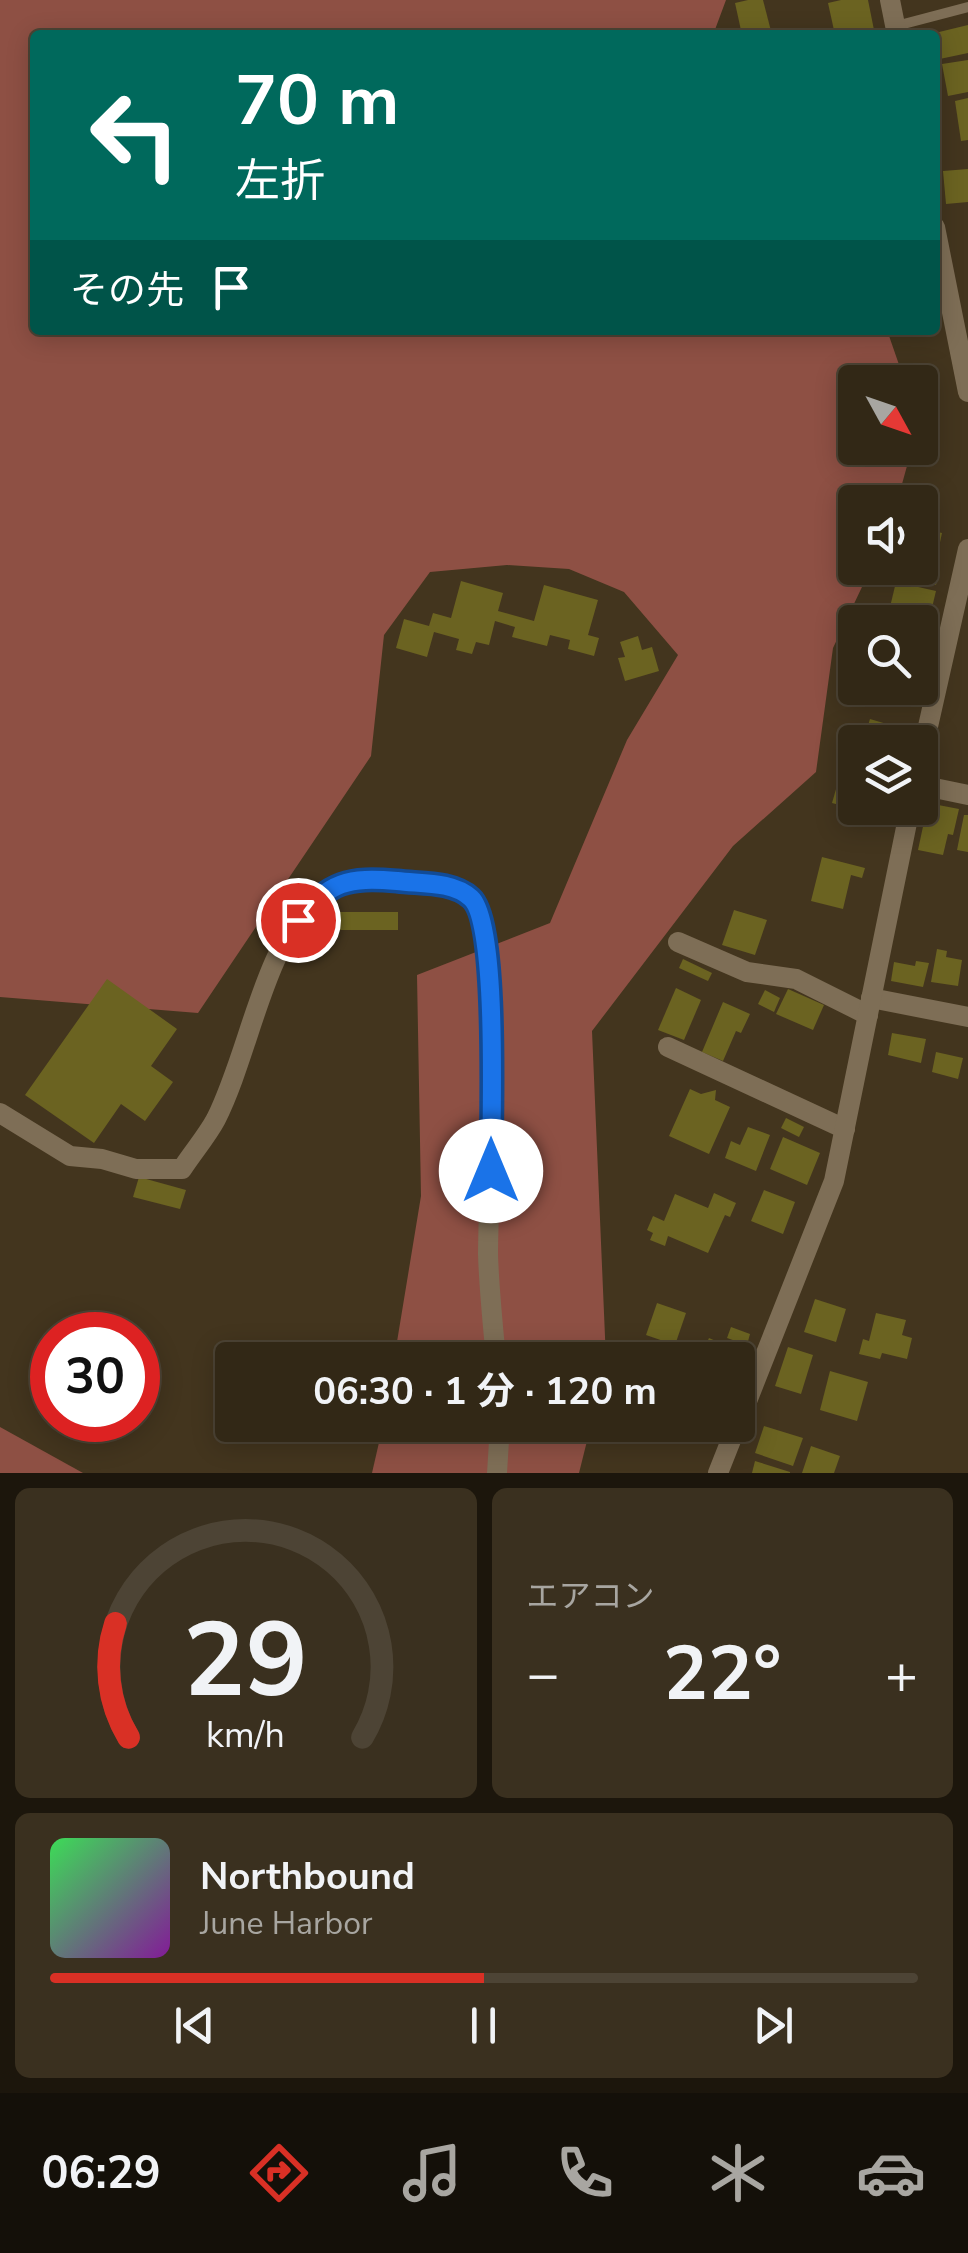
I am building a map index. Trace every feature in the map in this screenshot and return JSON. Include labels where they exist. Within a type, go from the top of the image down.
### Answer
[{"type":"street","points":[[890,0],[896,30]]},
{"type":"street","points":[[940,242],[959,299],[967,382]]},
{"type":"street","points":[[928,725],[968,550]]},
{"type":"street","points":[[938,789],[968,796]]},
{"type":"street","points":[[755,1379],[834,1181],[906,825]]},
{"type":"street","points":[[0,1113],[70,1156],[102,1159],[136,1169],[182,1169],[215,1120],[276,960],[298,920],[318,895],[362,878],[452,887],[472,898],[480,910],[491,996],[488,1255],[495,1342]]},
{"type":"street","points":[[678,942],[747,972],[796,979],[869,1007],[968,1017]]},
{"type":"street","points":[[668,1048],[845,1128]]},
{"type":"street","points":[[496,1473],[499,1442]]},
{"type":"street","points":[[718,1473],[730,1442]]},
{"type":"lane","points":[[896,30],[968,7]]},
{"type":"shaded area","points":[[0,0],[726,0],[715,30],[30,30],[30,335],[889,335],[899,365],[838,365],[838,465],[907,465],[902,485],[838,485],[838,585],[863,585],[853,605],[838,605],[838,637],[833,648],[816,772],[733,846],[592,1031],[605,1342],[397,1342],[421,1196],[417,975],[550,923],[627,740],[678,655],[624,592],[569,569],[507,565],[430,572],[384,635],[371,756],[198,1013],[0,997]]},
{"type":"shaded area","points":[[0,1427],[83,1473],[0,1473]]},
{"type":"shaded area","points":[[379,1442],[587,1442],[579,1473],[372,1473]]},
{"type":"building","points":[[763,0],[771,30],[741,30],[735,3]]},
{"type":"building","points":[[868,0],[874,30],[834,30],[828,3]]},
{"type":"building","points":[[968,25],[968,53],[940,59],[940,32]]},
{"type":"building","points":[[968,60],[968,92],[948,96],[942,64]]},
{"type":"building","points":[[968,98],[968,140],[961,141],[955,101]]},
{"type":"building","points":[[968,169],[968,202],[946,204],[943,171]]},
{"type":"building","points":[[461,581],[503,593],[498,611],[534,621],[544,585],[598,600],[588,635],[599,638],[594,656],[568,649],[570,640],[550,635],[547,646],[512,637],[515,627],[495,621],[489,645],[476,642],[472,654],[456,650],[459,639],[434,632],[427,657],[396,648],[404,619],[429,626],[433,613],[451,618]]},
{"type":"building","points":[[895,585],[936,591],[933,605],[890,605]]},
{"type":"building","points":[[638,636],[642,650],[652,647],[659,671],[625,681],[618,658],[625,657],[620,642]]},
{"type":"building","points":[[870,719],[890,725],[868,725]]},
{"type":"building","points":[[838,782],[838,805],[832,803]]},
{"type":"building","points":[[938,805],[959,809],[943,855],[918,850],[923,825],[938,825]]},
{"type":"building","points":[[964,815],[968,815],[968,852],[957,850]]},
{"type":"building","points":[[822,857],[865,868],[862,878],[851,875],[843,909],[811,901]]},
{"type":"building","points":[[734,910],[767,920],[755,955],[722,945]]},
{"type":"building","points":[[337,912],[398,912],[398,930],[337,930]]},
{"type":"building","points":[[937,949],[947,951],[946,957],[962,960],[958,986],[931,982]]},
{"type":"building","points":[[683,959],[712,973],[708,981],[679,968]]},
{"type":"building","points":[[916,961],[929,963],[923,987],[891,981],[894,962],[915,966]]},
{"type":"building","points":[[107,979],[177,1029],[151,1066],[173,1082],[145,1121],[121,1104],[94,1143],[25,1095]]},
{"type":"building","points":[[676,988],[701,1000],[684,1040],[658,1030]]},
{"type":"building","points":[[788,989],[824,1005],[813,1030],[776,1014]]},
{"type":"building","points":[[765,990],[780,998],[774,1012],[758,1004]]},
{"type":"building","points":[[723,1002],[750,1014],[741,1033],[736,1031],[723,1061],[702,1052]]},
{"type":"building","points":[[892,1033],[926,1039],[921,1063],[888,1055]]},
{"type":"building","points":[[936,1052],[963,1058],[958,1079],[932,1072]]},
{"type":"building","points":[[690,1089],[701,1094],[716,1090],[715,1100],[730,1107],[709,1154],[669,1136]]},
{"type":"building","points":[[786,1118],[804,1127],[799,1137],[781,1128]]},
{"type":"building","points":[[748,1127],[770,1135],[756,1171],[725,1158],[731,1141],[740,1145]]},
{"type":"building","points":[[783,1137],[820,1153],[807,1185],[770,1169]]},
{"type":"building","points":[[139,1177],[186,1190],[180,1209],[133,1197]]},
{"type":"building","points":[[764,1190],[795,1202],[783,1234],[751,1221]]},
{"type":"building","points":[[714,1193],[736,1203],[730,1217],[725,1215],[708,1253],[668,1236],[665,1246],[650,1240],[653,1233],[647,1230],[653,1216],[664,1221],[675,1194],[708,1208]]},
{"type":"building","points":[[815,1299],[846,1309],[836,1342],[804,1332]]},
{"type":"building","points":[[657,1303],[686,1313],[676,1342],[646,1335]]},
{"type":"building","points":[[876,1313],[906,1320],[902,1335],[912,1338],[907,1359],[882,1353],[880,1359],[859,1354],[863,1339],[869,1341]]},
{"type":"building","points":[[731,1327],[750,1334],[748,1342],[727,1338]]},
{"type":"building","points":[[788,1347],[813,1355],[801,1394],[775,1386]]},
{"type":"building","points":[[830,1371],[868,1382],[857,1421],[820,1410]]},
{"type":"building","points":[[764,1426],[803,1438],[793,1466],[755,1453]]},
{"type":"building","points":[[811,1446],[840,1456],[834,1473],[802,1473]]},
{"type":"building","points":[[755,1461],[790,1472],[790,1473],[752,1473]]},
{"type":"route","points":[[298,920],[318,895],[343,882],[362,878],[452,887],[472,898],[480,910],[491,996],[491,1171]]}]
